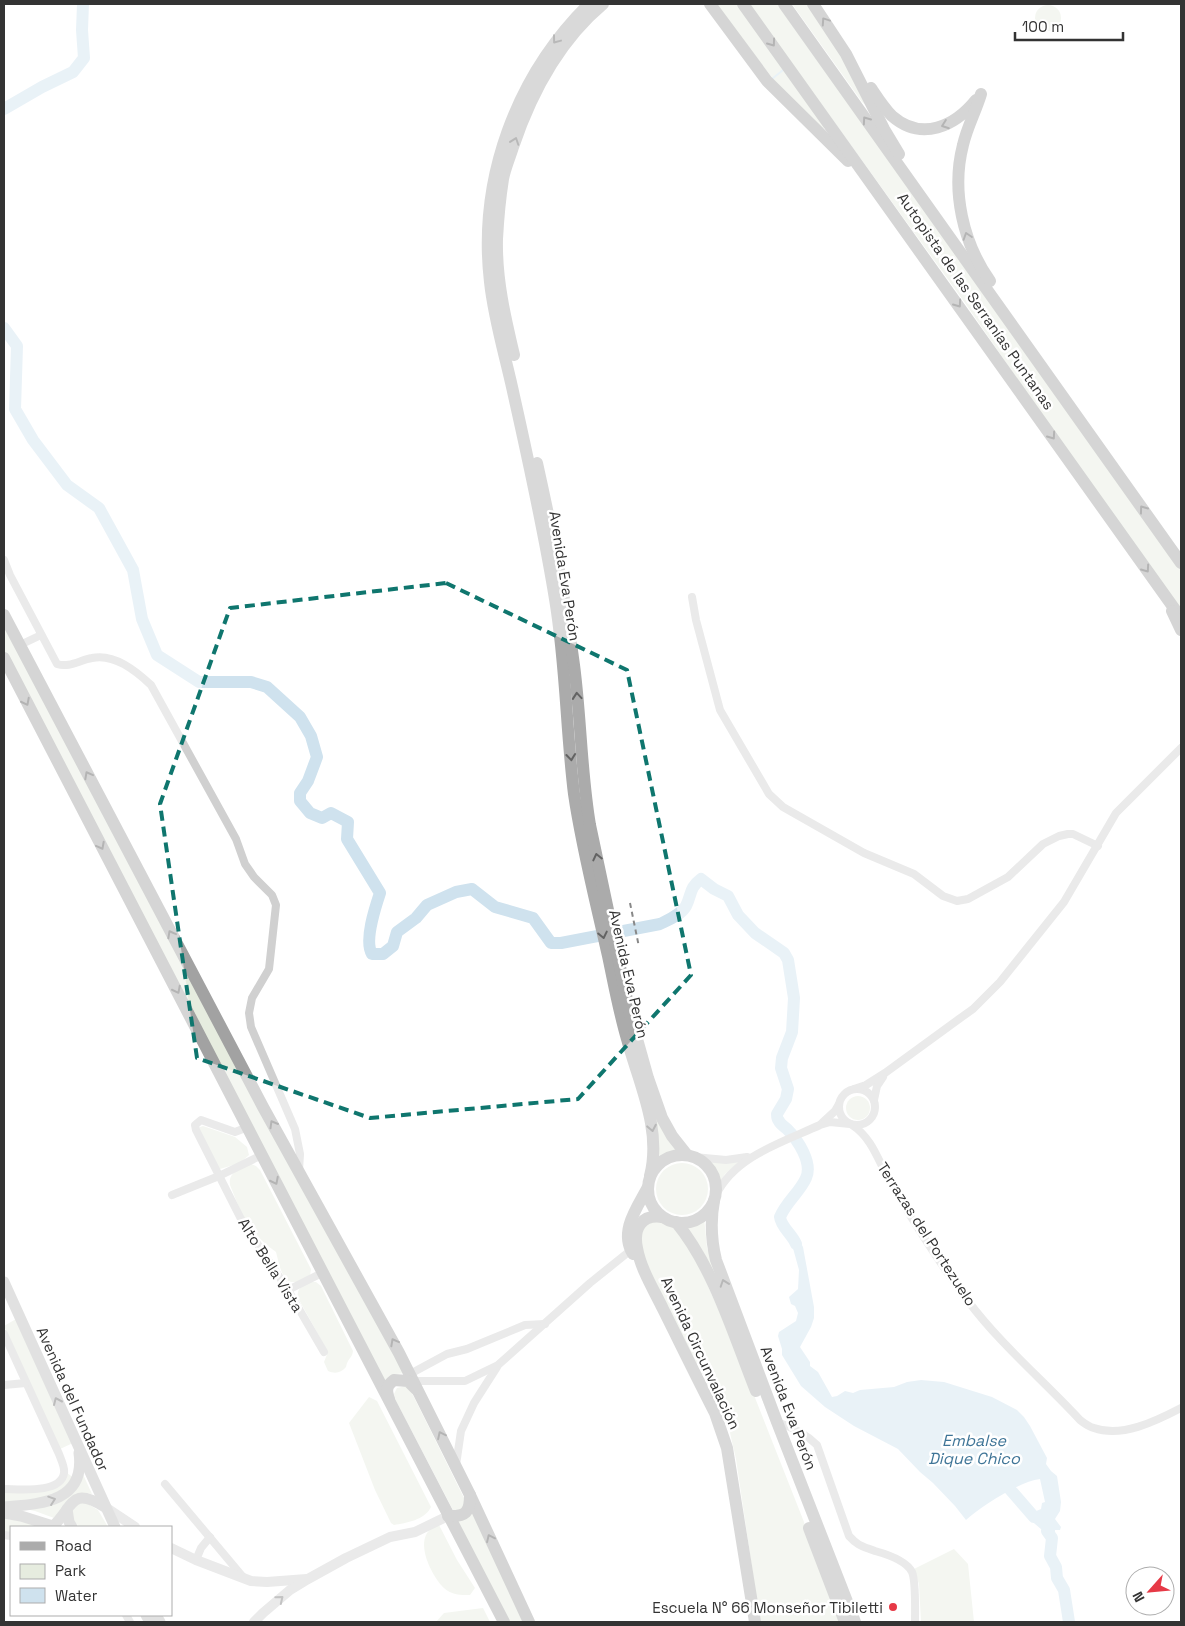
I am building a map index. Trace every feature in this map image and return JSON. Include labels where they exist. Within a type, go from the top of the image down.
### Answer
[{"type":"highway","points":[[710,4],[767,81],[848,161],[912,245],[943,282]]},
{"type":"highway","name":"Autopista de las Serranías Puntanas","points":[[744,4],[1181,618]]},
{"type":"highway","name":"Autopista de las Serranías Puntanas","points":[[784,4],[1181,562]]},
{"type":"highway","points":[[813,4],[846,54],[888,111],[898,120],[913,127],[934,128],[951,123],[969,109],[981,94],[966,135],[959,166],[960,203],[968,239],[982,270],[1065,388],[1094,441]]},
{"type":"highway","points":[[846,54],[894,147],[936,210],[962,256]]},
{"type":"highway","points":[[1160,588],[1181,630]]},
{"type":"highway","points":[[4,614],[228,1042],[377,1310],[424,1401],[531,1622]]},
{"type":"highway","points":[[4,658],[502,1620]]},
{"type":"highway","points":[[392,1408],[386,1390],[394,1380],[408,1380],[424,1401]]},
{"type":"highway","points":[[448,1516],[457,1517],[467,1512],[470,1507],[470,1495]]},
{"type":"main road","name":"Avenida Eva Perón","points":[[589,4],[561,34],[541,62],[519,102],[496,171],[490,209],[488,255],[493,304],[532,478],[556,601],[574,793],[581,834],[603,906]]},
{"type":"main road","name":"Avenida Eva Perón","points":[[603,4],[560,52],[530,101],[505,171],[497,240],[500,290],[551,524],[563,590],[574,667],[585,797],[603,906],[626,1037],[653,1129],[654,1151],[649,1181]]},
{"type":"main road","name":"Avenida Eva Perón","points":[[614,961],[657,1108],[672,1136],[691,1156]]},
{"type":"main road","points":[[674,1155],[691,1156],[701,1160],[712,1172],[716,1188],[715,1198],[705,1214],[697,1220],[686,1223],[676,1222],[662,1216],[653,1206],[648,1194],[649,1181],[654,1170],[662,1161],[674,1155]]},
{"type":"main road","name":"Avenida Circunvalación","points":[[649,1181],[629,1226],[628,1237],[631,1250],[646,1275],[722,1430],[730,1467],[755,1622]]},
{"type":"main road","name":"Avenida Eva Perón","points":[[715,1198],[711,1216],[711,1230],[716,1260],[855,1622]]},
{"type":"main road","name":"Avenida Circunvalación","points":[[646,1275],[637,1249],[638,1228],[648,1217],[662,1216]]},
{"type":"main road","name":"Avenida Eva Perón","points":[[676,1222],[691,1241],[710,1276],[785,1462],[845,1622]]},
{"type":"main road","name":"Avenida del Fundador","points":[[4,1282],[114,1526]]},
{"type":"main road","points":[[4,1507],[50,1501],[67,1492],[76,1478],[79,1469],[80,1461],[77,1445]]},
{"type":"main road","points":[[55,1526],[74,1500],[80,1498],[88,1499],[105,1507]]},
{"type":"main road","points":[[67,1510],[71,1526]]},
{"type":"main road","points":[[4,1513],[21,1516],[51,1526]]},
{"type":"street","points":[[4,560],[5,569],[57,664],[64,666],[93,657],[105,657],[127,666],[151,685],[236,839],[245,864],[272,895],[276,905],[269,968],[252,998],[249,1013],[251,1027],[295,1129],[300,1154],[299,1170]]},
{"type":"street","points":[[692,597],[696,620],[720,710],[769,794],[782,807],[864,853],[914,874],[943,896],[957,901],[968,899],[1008,877],[1043,844],[1059,836],[1073,834],[1098,846]]},
{"type":"street","points":[[20,645],[41,635]]},
{"type":"street","points":[[820,1125],[835,1111],[844,1095],[866,1085],[885,1073],[973,1008],[1000,982],[1064,902],[1098,846],[1107,827],[1122,806],[1181,748]]},
{"type":"street","points":[[874,1100],[877,1086],[885,1073]]},
{"type":"street","points":[[854,1090],[866,1091],[874,1100],[876,1106],[869,1140]]},
{"type":"street","name":"Terrazas del Portezuelo","points":[[839,1104],[841,1116],[864,1133],[869,1140],[888,1179],[949,1275],[968,1301],[992,1331],[1080,1420],[1092,1428],[1118,1432],[1143,1425],[1181,1408]]},
{"type":"street","points":[[715,1198],[724,1181],[733,1170],[759,1154],[820,1125],[835,1122],[862,1125],[872,1118]]},
{"type":"street","name":"Alto Bella Vista","points":[[248,1127],[235,1132],[201,1120],[198,1121],[196,1130],[242,1219],[288,1290],[324,1352]]},
{"type":"street","points":[[691,1156],[717,1160],[734,1160],[759,1154]]},
{"type":"street","points":[[172,1195],[219,1176],[262,1155]]},
{"type":"street","points":[[456,1466],[461,1431],[474,1403],[498,1366],[590,1283],[631,1250]]},
{"type":"street","points":[[288,1290],[322,1273]]},
{"type":"street","points":[[412,1378],[447,1354],[466,1349],[525,1325],[545,1324]]},
{"type":"street","points":[[4,1334],[59,1454],[64,1472],[61,1481],[53,1486],[45,1488],[4,1489]]},
{"type":"street","points":[[412,1378],[466,1381],[498,1366]]},
{"type":"street","points":[[4,1385],[26,1383]]},
{"type":"street","points":[[777,1422],[809,1437],[817,1445],[849,1536],[856,1544],[891,1556],[912,1572],[916,1622]]},
{"type":"street","points":[[165,1484],[245,1578]]},
{"type":"street","points":[[105,1507],[134,1526]]},
{"type":"street","points":[[254,1622],[290,1590],[346,1558],[388,1538],[415,1532],[448,1516]]},
{"type":"street","points":[[196,1560],[201,1548],[210,1537]]},
{"type":"street","points":[[172,1548],[196,1560],[251,1581],[267,1582],[308,1579]]},
{"type":"highlighted area","points":[[446,583],[627,670],[691,975],[578,1099],[370,1118],[197,1058],[160,804],[230,608]]},
{"type":"green space","points":[[716,4],[737,4],[827,128],[822,128],[790,99]]},
{"type":"green space","points":[[749,4],[777,4],[1181,570],[1181,610],[965,303]]},
{"type":"green space","points":[[792,4],[810,4],[830,32],[870,109],[862,102]]},
{"type":"green space","points":[[1048,5],[1057,9],[1061,18],[1057,27],[1048,31],[1039,27],[1035,18],[1039,9]]},
{"type":"green space","points":[[4,622],[406,1373],[396,1374],[383,1384],[4,651]]},
{"type":"green space","points":[[613,955],[677,1150],[667,1153],[660,1158]]},
{"type":"green space","points":[[853,1096],[863,1096],[870,1103],[870,1113],[863,1120],[853,1120],[846,1113],[846,1103]]},
{"type":"green space","points":[[203,1126],[235,1137],[247,1147],[249,1155],[240,1163],[218,1168],[199,1129]]},
{"type":"green space","points":[[701,1159],[740,1161],[725,1174],[719,1183],[714,1172]]},
{"type":"green space","points":[[682,1163],[696,1167],[704,1175],[708,1189],[704,1203],[696,1211],[682,1215],[668,1211],[660,1203],[656,1189],[660,1175],[668,1167]]},
{"type":"green space","points":[[251,1164],[260,1170],[311,1269],[310,1276],[298,1282],[289,1282],[280,1268],[276,1252],[266,1245],[252,1230],[238,1205],[230,1185],[233,1174]]},
{"type":"green space","points":[[704,1217],[707,1248],[832,1577],[712,1272],[685,1225]]},
{"type":"green space","points":[[647,1220],[664,1220],[690,1246],[733,1342],[804,1522],[807,1536],[843,1622],[760,1622],[736,1459],[728,1424],[644,1262],[639,1241]]},
{"type":"green space","points":[[310,1282],[316,1282],[321,1286],[353,1351],[346,1367],[340,1372],[328,1371],[324,1362],[328,1352],[298,1298],[299,1290]]},
{"type":"green space","points":[[16,1319],[73,1443],[60,1449],[4,1326]]},
{"type":"green space","points":[[406,1386],[410,1389],[464,1498],[465,1509],[454,1512],[395,1399],[394,1394],[397,1388]]},
{"type":"green space","points":[[369,1397],[377,1401],[431,1507],[424,1515],[415,1520],[394,1525],[391,1523],[375,1490],[349,1423]]},
{"type":"green space","points":[[81,1470],[92,1494],[84,1493],[54,1518],[21,1508],[51,1504]]},
{"type":"green space","points":[[67,1473],[74,1478],[53,1497],[4,1502],[4,1492],[34,1492],[57,1488],[62,1484]]},
{"type":"green space","points":[[83,1501],[98,1510],[107,1526],[79,1526],[72,1520],[71,1507]]},
{"type":"green space","points":[[473,1510],[525,1622],[508,1622],[455,1521]]},
{"type":"green space","points":[[4,1519],[24,1521],[40,1526],[10,1526],[10,1532],[4,1532]]},
{"type":"green space","points":[[439,1525],[457,1560],[475,1588],[470,1595],[456,1594],[444,1588],[429,1564],[424,1545],[426,1536],[430,1529]]},
{"type":"green space","points":[[954,1549],[968,1564],[974,1622],[921,1622],[919,1584],[914,1569]]},
{"type":"green space","points":[[483,1608],[490,1622],[436,1622],[444,1613]]},
{"type":"water","name":"Embalse Dique Chico","points":[[788,1230],[797,1236],[803,1247],[814,1307],[814,1318],[811,1327],[800,1347],[810,1362],[810,1366],[818,1372],[832,1397],[845,1391],[853,1393],[860,1390],[894,1387],[907,1382],[921,1380],[944,1382],[992,1397],[1017,1410],[1030,1426],[1047,1458],[1046,1464],[1057,1476],[1061,1502],[1060,1511],[1055,1519],[1061,1527],[1060,1530],[1055,1530],[1055,1540],[1052,1545],[1049,1537],[1031,1520],[1022,1505],[1034,1512],[1041,1509],[1042,1503],[1045,1502],[1040,1479],[1011,1490],[981,1508],[966,1520],[933,1483],[898,1449],[854,1426],[825,1407],[801,1386],[782,1355],[778,1336],[779,1332],[796,1321],[798,1313],[795,1306],[791,1304],[789,1297],[798,1289],[799,1270]]},
{"type":"waterway","points":[[4,109],[73,72],[84,58],[83,4]]},
{"type":"waterway","points":[[772,79],[783,70]]},
{"type":"waterway","points":[[4,328],[17,346],[15,409],[33,440],[67,485],[99,508],[133,570],[142,619],[157,655],[199,682],[251,682],[267,687],[300,717],[311,736],[317,757],[308,781],[300,793],[300,801],[310,813],[322,818],[331,813],[348,822],[347,839],[380,893],[370,933],[369,941],[372,954],[383,954],[393,946],[397,932],[416,918],[427,905],[456,892],[472,889],[495,907],[533,918],[551,943],[561,943],[660,924],[684,909],[693,888],[701,879],[714,889],[728,896],[738,915],[755,933],[784,953],[788,960],[794,998],[792,1032],[782,1058],[781,1068],[788,1089],[786,1099],[777,1117],[800,1145],[808,1166],[806,1178],[780,1217],[782,1224],[796,1244]]},
{"type":"waterway","points":[[1001,1479],[1034,1517]]},
{"type":"waterway","points":[[1047,1531],[1052,1538],[1050,1556],[1056,1567],[1057,1578],[1064,1590],[1069,1622]]},
{"type":"railway","points":[[630,903],[639,947]]},
{"type":"place","name":"Escuela N° 66 Monseñor Tibiletti","points":[[893,1607]]}]
